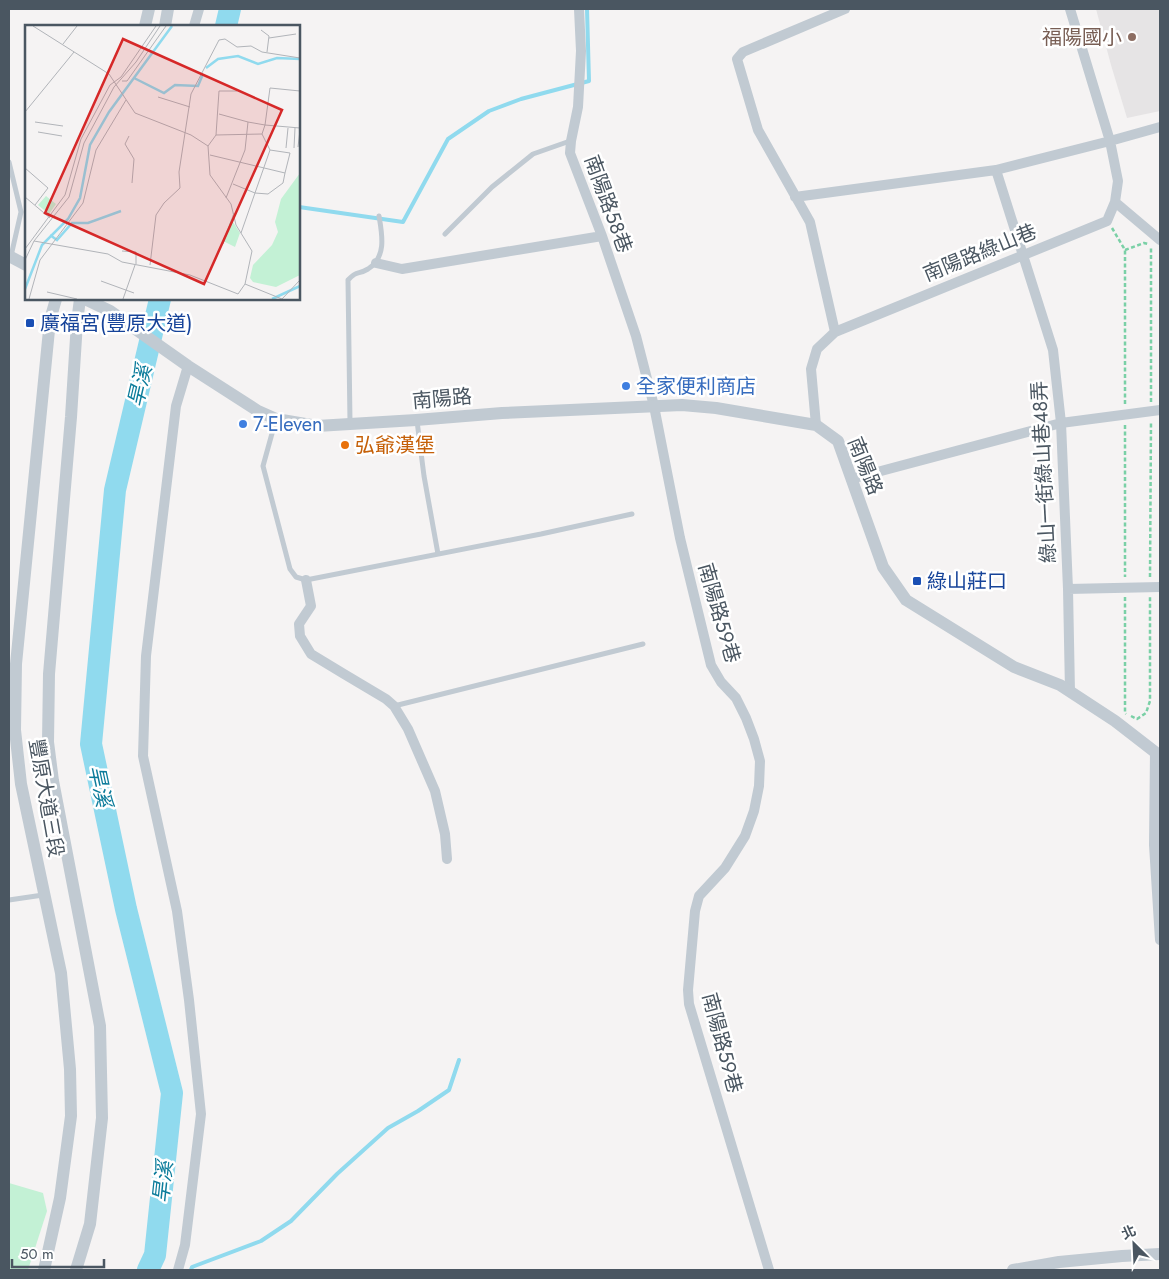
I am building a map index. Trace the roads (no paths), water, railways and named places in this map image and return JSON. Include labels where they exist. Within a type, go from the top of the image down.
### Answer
[{"type":"street","points":[[145,25],[149,9]]},
{"type":"street","points":[[165,25],[168,9]]},
{"type":"street","points":[[194,25],[199,9]]},
{"type":"street","name":"南陽路58巷","points":[[579,9],[581,51],[578,106],[570,152],[602,236],[636,336],[654,406]]},
{"type":"street","points":[[835,332],[810,222],[758,130],[737,59],[743,52],[845,9]]},
{"type":"street","points":[[1070,9],[1110,140],[1118,181],[1115,202],[1160,240]]},
{"type":"street","points":[[795,197],[996,170],[1160,127]]},
{"type":"street","name":"綠山一街綠山巷48弄","points":[[996,170],[1053,350],[1061,423],[1070,692]]},
{"type":"street","name":"南陽路綠山巷","points":[[816,425],[811,369],[817,349],[835,332],[1108,221],[1115,202]]},
{"type":"street","points":[[376,263],[402,269],[602,236]]},
{"type":"street","points":[[10,256],[25,264]]},
{"type":"street","name":"豐原大道三段","points":[[44,1270],[53,1237],[60,1198],[71,1116],[70,1068],[61,973],[21,784],[15,730],[16,664],[50,320],[56,300]]},
{"type":"street","name":"豐原大道三段","points":[[76,1270],[90,1224],[102,1118],[100,1026],[53,781],[48,742],[49,674],[72,417],[80,300]]},
{"type":"street","name":"南陽路","points":[[87,300],[110,311],[185,364],[258,411],[276,419],[317,426],[502,412],[682,405],[716,408],[816,425],[838,441],[882,567],[906,600],[1014,668],[1060,685],[1115,721],[1158,757]]},
{"type":"street","points":[[178,1270],[184,1246],[201,1114],[177,911],[143,756],[146,656],[176,406],[185,364]]},
{"type":"street","name":"南陽路59巷","points":[[654,406],[680,538],[711,665],[721,682],[736,698],[746,718],[760,761],[759,786],[754,811],[745,836],[724,868],[700,896],[695,911],[688,990],[689,1004],[769,1270]]},
{"type":"street","points":[[851,478],[1061,423],[1156,412]]},
{"type":"street","points":[[306,580],[311,606],[298,624],[300,636],[311,654],[386,699],[394,706],[408,730],[435,791],[445,834],[447,859]]},
{"type":"street","points":[[1068,589],[1160,587]]},
{"type":"street","points":[[1158,757],[1154,846],[1160,940]]},
{"type":"street","points":[[1013,1270],[1059,1262],[1160,1254]]},
{"type":"lane","points":[[445,234],[492,187],[532,154],[571,140]]},
{"type":"lane","points":[[9,162],[21,212],[10,256]]},
{"type":"lane","points":[[350,423],[348,280],[353,274],[366,271],[376,263],[383,238],[379,216]]},
{"type":"lane","points":[[276,419],[263,466],[290,569],[296,577],[306,580],[541,534],[632,514]]},
{"type":"lane","points":[[416,420],[438,554]]},
{"type":"lane","points":[[394,706],[644,644]]},
{"type":"lane","points":[[9,900],[44,894]]},
{"type":"waterway","name":"旱溪","points":[[226,25],[230,9]]},
{"type":"waterway","points":[[300,207],[403,222],[448,139],[489,111],[521,99],[589,81],[587,9]]},
{"type":"waterway","name":"旱溪","points":[[148,1270],[155,1255],[172,1093],[126,909],[91,744],[115,490],[160,300]]},
{"type":"waterway","points":[[191,1270],[192,1267],[261,1241],[291,1221],[337,1174],[388,1128],[449,1090],[459,1060]]},
{"type":"place","name":"福陽國小","points":[[1132,37]]},
{"type":"place","name":"廣福宮(豐原大道)","points":[[30,323]]},
{"type":"place","name":"全家便利商店","points":[[626,386]]},
{"type":"place","name":"7-Eleven","points":[[243,424]]},
{"type":"place","name":"弘爺漢堡","points":[[345,445]]},
{"type":"place","name":"綠山莊口","points":[[917,581]]}]
